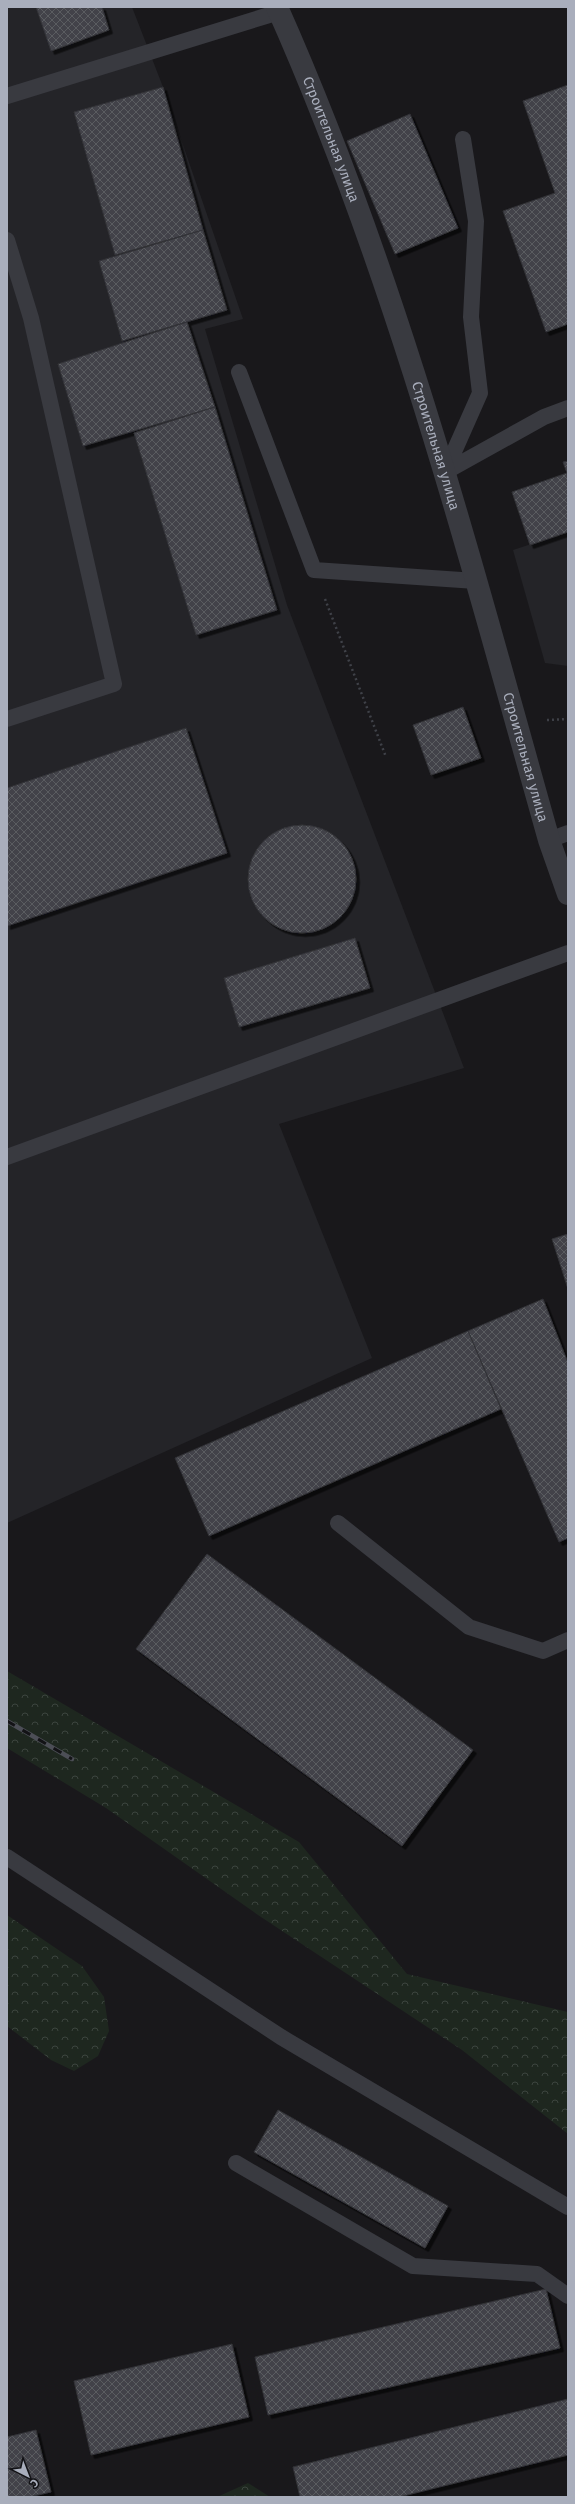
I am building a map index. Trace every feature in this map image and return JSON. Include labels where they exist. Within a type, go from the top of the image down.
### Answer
[{"type":"street","name":"Строительная улица","points":[[278,10],[298,54],[364,222],[445,472],[476,581],[559,836],[568,894]]},
{"type":"lane","points":[[7,96],[278,10]]},
{"type":"lane","points":[[445,472],[480,393],[471,317],[476,221],[463,139]]},
{"type":"lane","points":[[7,240],[31,318],[114,684],[7,719]]},
{"type":"lane","points":[[239,372],[314,570],[476,581]]},
{"type":"lane","points":[[445,472],[544,417],[568,408]]},
{"type":"lane","points":[[7,1156],[568,953]]},
{"type":"lane","points":[[338,1524],[469,1627],[543,1651],[568,1640]]},
{"type":"lane","points":[[7,1857],[281,2037],[568,2207]]},
{"type":"lane","points":[[236,2163],[413,2266],[537,2274],[568,2296]]},
{"type":"path","points":[[314,570],[386,757]]},
{"type":"shaded area","points":[[7,7],[132,7],[163,87],[243,319],[205,329],[287,605],[464,1068],[279,1124],[372,1358],[7,1523]]},
{"type":"shaded area","points":[[568,532],[568,666],[545,663],[513,550]]},
{"type":"green space","points":[[7,1671],[299,1842],[407,1974],[568,2012],[568,2134],[462,2050],[258,1915],[106,1808],[7,1748]]},
{"type":"green space","points":[[7,1915],[82,1966],[104,1997],[109,2031],[98,2056],[74,2071],[51,2060],[7,2026]]},
{"type":"green space","points":[[248,2483],[270,2497],[217,2497]]},
{"type":"building","points":[[36,7],[102,7],[109,30],[51,51]]},
{"type":"building","points":[[568,85],[568,324],[546,332],[503,211],[555,193],[523,101]]},
{"type":"building","points":[[163,87],[203,230],[115,255],[74,112]]},
{"type":"building","points":[[410,114],[458,228],[395,254],[347,141]]},
{"type":"building","points":[[203,230],[227,310],[122,341],[99,261]]},
{"type":"building","points":[[187,322],[215,407],[83,446],[58,364]]},
{"type":"building","points":[[215,407],[277,610],[196,635],[134,433]]},
{"type":"building","points":[[568,461],[568,532],[530,545],[512,492],[567,473],[563,462]]},
{"type":"building","points":[[463,707],[481,758],[431,775],[413,725]]},
{"type":"building","points":[[186,728],[227,853],[7,926],[7,788]]},
{"type":"building","points":[[302,825],[323,829],[340,841],[352,858],[356,879],[352,900],[340,917],[323,929],[302,933],[281,929],[264,917],[252,900],[248,879],[252,858],[264,841],[281,829]]},
{"type":"building","points":[[355,938],[370,988],[239,1027],[224,978]]},
{"type":"building","points":[[568,1234],[568,1289],[552,1239]]},
{"type":"building","points":[[543,1299],[568,1363],[568,1538],[559,1542],[468,1331]]},
{"type":"building","points":[[468,1331],[501,1409],[209,1536],[175,1458]]},
{"type":"building","points":[[207,1554],[473,1750],[402,1846],[136,1649]]},
{"type":"building","points":[[278,2110],[448,2206],[425,2248],[254,2152]]},
{"type":"building","points":[[546,2289],[560,2348],[268,2415],[255,2357]]},
{"type":"building","points":[[232,2344],[249,2417],[91,2455],[74,2381]]},
{"type":"building","points":[[568,2399],[568,2455],[399,2497],[300,2497],[293,2467]]},
{"type":"building","points":[[36,2430],[51,2492],[29,2497],[7,2497],[7,2437]]},
{"type":"railway","points":[[7,1721],[72,1759]]}]
